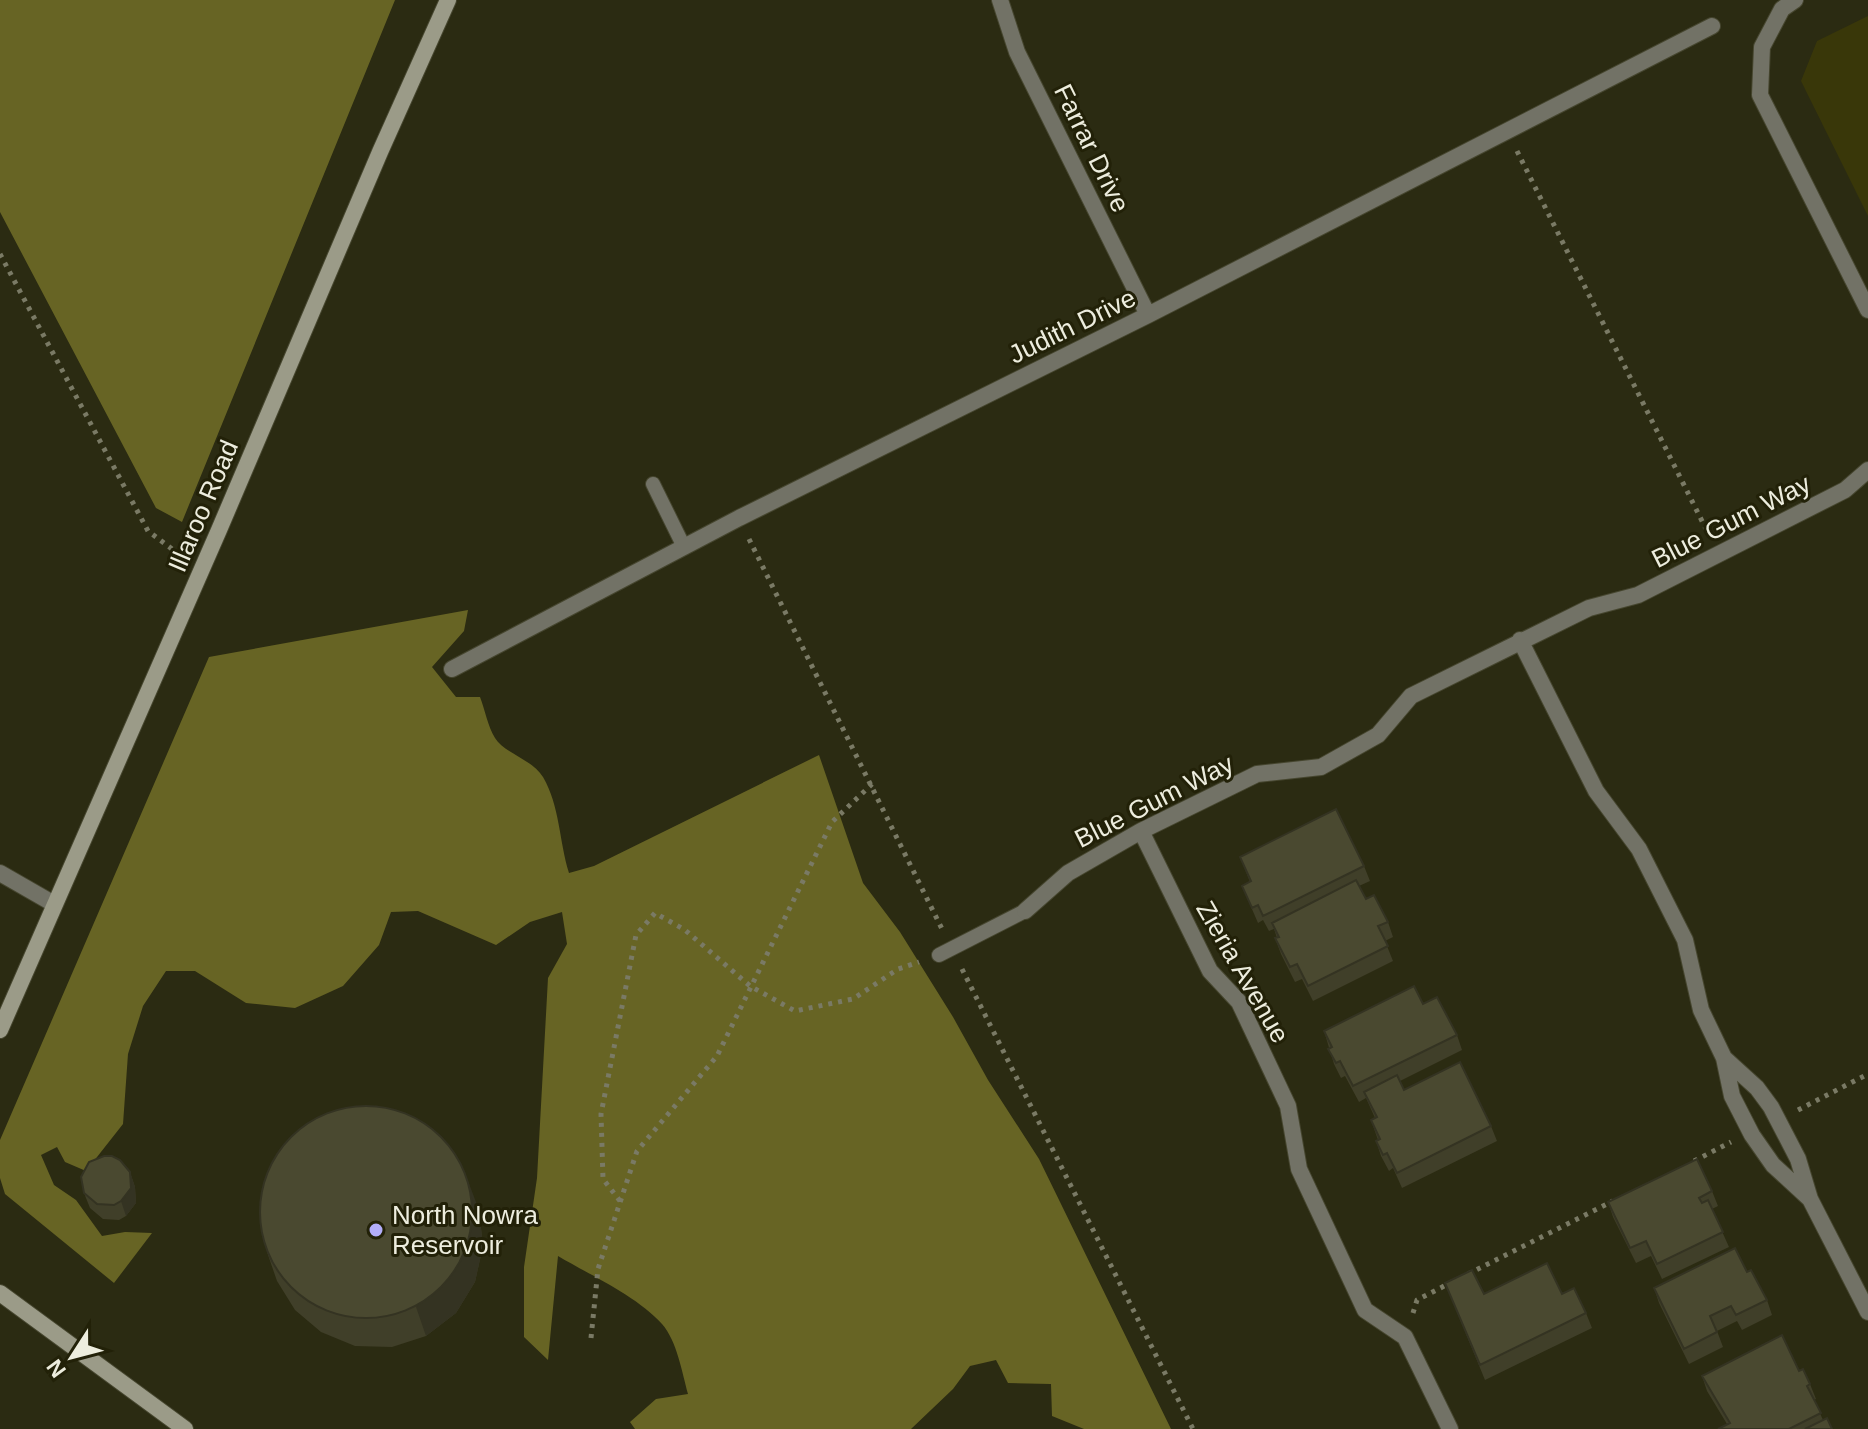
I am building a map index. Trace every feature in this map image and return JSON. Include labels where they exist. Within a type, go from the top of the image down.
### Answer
[{"type":"main road","name":"Illaroo Road","points":[[0,1030],[448,0]]},
{"type":"main road","points":[[0,1293],[185,1429]]},
{"type":"street","name":"Farrar Drive","points":[[1000,0],[1017,52],[1148,315]]},
{"type":"street","points":[[1795,0],[1782,9],[1762,47],[1760,95],[1868,310]]},
{"type":"street","name":"Judith Drive","points":[[452,669],[739,518],[1148,315],[1712,26]]},
{"type":"street","name":"Blue Gum Way","points":[[1025,911],[1068,873],[1141,831],[1257,774],[1321,767],[1378,735],[1411,696],[1589,608],[1638,595],[1845,490],[1868,470]]},
{"type":"street","points":[[1520,640],[1596,791],[1639,849],[1685,940],[1701,1010],[1724,1058],[1732,1096],[1757,1143],[1773,1165],[1810,1199]]},
{"type":"street","name":"Zieria Avenue","points":[[1141,831],[1210,971],[1239,1002],[1288,1106],[1299,1169],[1365,1310],[1405,1337],[1450,1429]]},
{"type":"street","points":[[0,873],[54,904]]},
{"type":"street","points":[[1724,1058],[1757,1088],[1771,1107],[1798,1159],[1810,1199],[1868,1312]]},
{"type":"lane","points":[[653,484],[684,547]]},
{"type":"lane","points":[[946,952],[1025,911]]},
{"type":"path","points":[[1508,132],[1719,554]]},
{"type":"path","points":[[0,254],[148,531],[201,571]]},
{"type":"path","points":[[739,518],[942,931],[971,939]]},
{"type":"path","points":[[591,1338],[598,1269],[637,1151],[717,1056],[832,822],[872,784]]},
{"type":"path","points":[[620,1201],[603,1179],[601,1114],[636,935],[655,913],[685,930],[750,986],[795,1011],[853,999],[898,969],[946,952],[1193,1429]]},
{"type":"path","points":[[1783,1129],[1794,1122],[1798,1110],[1868,1074]]},
{"type":"path","points":[[1688,1164],[1731,1142],[1742,1149],[1757,1143]]},
{"type":"path","points":[[1409,1317],[1414,1313],[1417,1300],[1617,1199]]},
{"type":"shaded area","points":[[0,0],[395,0],[182,522],[156,508],[0,212]]},
{"type":"shaded area","points":[[1868,16],[1868,216],[1801,81],[1817,41]]},
{"type":"shaded area","points":[[468,610],[464,631],[432,667],[456,697],[480,697],[495,738],[543,777],[553,800],[569,873],[594,866],[819,755],[863,883],[900,932],[1039,1159],[1171,1429],[1084,1429],[1052,1416],[1051,1384],[1008,1383],[996,1360],[970,1366],[953,1389],[911,1429],[635,1429],[630,1422],[656,1399],[688,1394],[672,1339],[662,1324],[640,1304],[558,1256],[548,1360],[524,1337],[524,1267],[537,1178],[548,978],[567,944],[562,912],[530,922],[496,945],[418,911],[391,912],[379,945],[343,986],[295,1008],[246,1003],[195,971],[166,971],[143,1006],[128,1054],[123,1124],[86,1171],[65,1162],[57,1147],[41,1155],[54,1185],[76,1200],[102,1236],[125,1232],[152,1233],[114,1283],[5,1194],[0,1178],[0,1140],[209,657]]},
{"type":"building","points":[[1336,809],[1364,866],[1263,916],[1258,905],[1252,908],[1242,886],[1251,881],[1240,857]]},
{"type":"building","points":[[1356,880],[1366,899],[1374,895],[1388,922],[1378,926],[1388,946],[1308,986],[1297,964],[1290,967],[1275,938],[1279,937],[1272,923]]},
{"type":"building","points":[[1414,986],[1423,1004],[1437,997],[1457,1035],[1353,1086],[1340,1061],[1336,1063],[1328,1049],[1332,1047],[1324,1031]]},
{"type":"building","points":[[1460,1062],[1491,1126],[1397,1173],[1387,1153],[1383,1155],[1376,1141],[1380,1139],[1371,1120],[1377,1117],[1364,1092],[1397,1075],[1404,1090]]},
{"type":"building","name":"North Nowra Reservoir","points":[[366,1106],[407,1114],[441,1137],[464,1171],[472,1212],[464,1253],[441,1287],[407,1310],[366,1318],[325,1310],[291,1287],[268,1253],[260,1212],[268,1171],[291,1137],[325,1114]]},
{"type":"building","points":[[104,1156],[120,1160],[130,1172],[131,1188],[114,1205],[97,1204],[84,1193],[81,1177],[89,1162]]},
{"type":"building","points":[[1697,1159],[1712,1191],[1699,1198],[1702,1203],[1708,1200],[1723,1232],[1657,1264],[1646,1241],[1630,1248],[1608,1202]]},
{"type":"building","points":[[1735,1248],[1767,1300],[1736,1315],[1731,1306],[1710,1316],[1717,1332],[1684,1349],[1654,1288]]},
{"type":"building","points":[[1547,1263],[1562,1294],[1574,1288],[1586,1313],[1480,1365],[1445,1283],[1472,1270],[1484,1294]]},
{"type":"building","points":[[1782,1335],[1799,1371],[1803,1369],[1810,1384],[1807,1386],[1821,1413],[1789,1429],[1718,1429],[1730,1423],[1702,1376]]},
{"type":"building","points":[[1827,1418],[1832,1429],[1805,1429]]},
{"type":"place","name":"North Nowra Reservoir","points":[[376,1230]]}]
